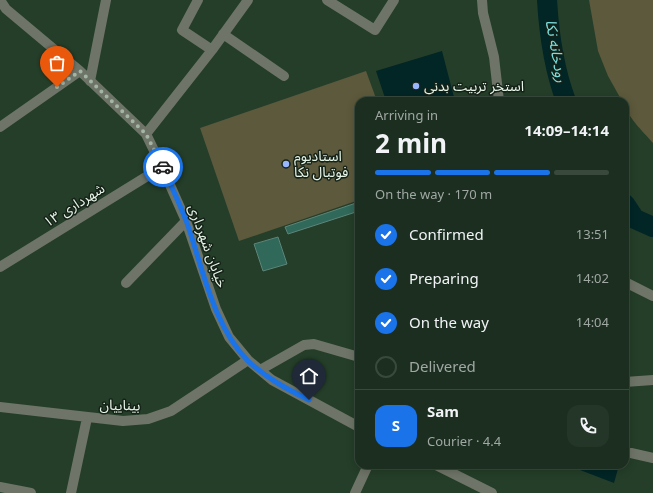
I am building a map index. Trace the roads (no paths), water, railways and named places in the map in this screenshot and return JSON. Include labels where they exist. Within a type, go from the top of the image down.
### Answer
[{"type":"street","name":"خیابان شهرداری","points":[[0,0],[6,9],[80,71],[146,134],[186,221],[216,309],[229,337],[248,360],[272,380],[355,425]]},
{"type":"street","points":[[90,81],[106,0]]},
{"type":"street","points":[[198,0],[182,30],[212,50]]},
{"type":"street","points":[[146,134],[212,50],[248,0]]},
{"type":"street","points":[[327,0],[375,30],[394,0]]},
{"type":"street","points":[[482,0],[483,13],[494,57],[499,97]]},
{"type":"street","points":[[223,34],[284,76]]},
{"type":"street","points":[[0,127],[80,71]]},
{"type":"street","name":"شهرداری ۱۳","points":[[0,267],[162,166]]},
{"type":"street","points":[[126,283],[186,221]]},
{"type":"street","points":[[629,284],[653,296]]},
{"type":"street","points":[[260,370],[304,345],[314,344],[355,356]]},
{"type":"street","name":"بیناییان","points":[[0,407],[123,421],[148,419],[171,411],[248,360]]},
{"type":"street","points":[[629,382],[653,380]]},
{"type":"street","points":[[71,493],[87,418]]},
{"type":"street","points":[[631,453],[653,458]]},
{"type":"street","points":[[355,493],[366,469]]},
{"type":"street","points":[[444,469],[492,493]]},
{"type":"street","points":[[0,487],[32,493]]},
{"type":"water","name":"استخر تربیت بدنی","points":[[442,51],[454,97],[385,97],[376,71]]},
{"type":"water","points":[[577,469],[618,469],[614,483]]},
{"type":"waterway","name":"رودخانه نکا","points":[[547,0],[553,51],[558,76],[565,97]]},
{"type":"waterway","name":"رودخانه نکا","points":[[629,210],[635,219],[653,227]]},
{"type":"place","name":"استخر تربیت بدنی","points":[[416,86]]},
{"type":"place","name":"استادیوم فوتبال نکا","points":[[286,164]]}]
